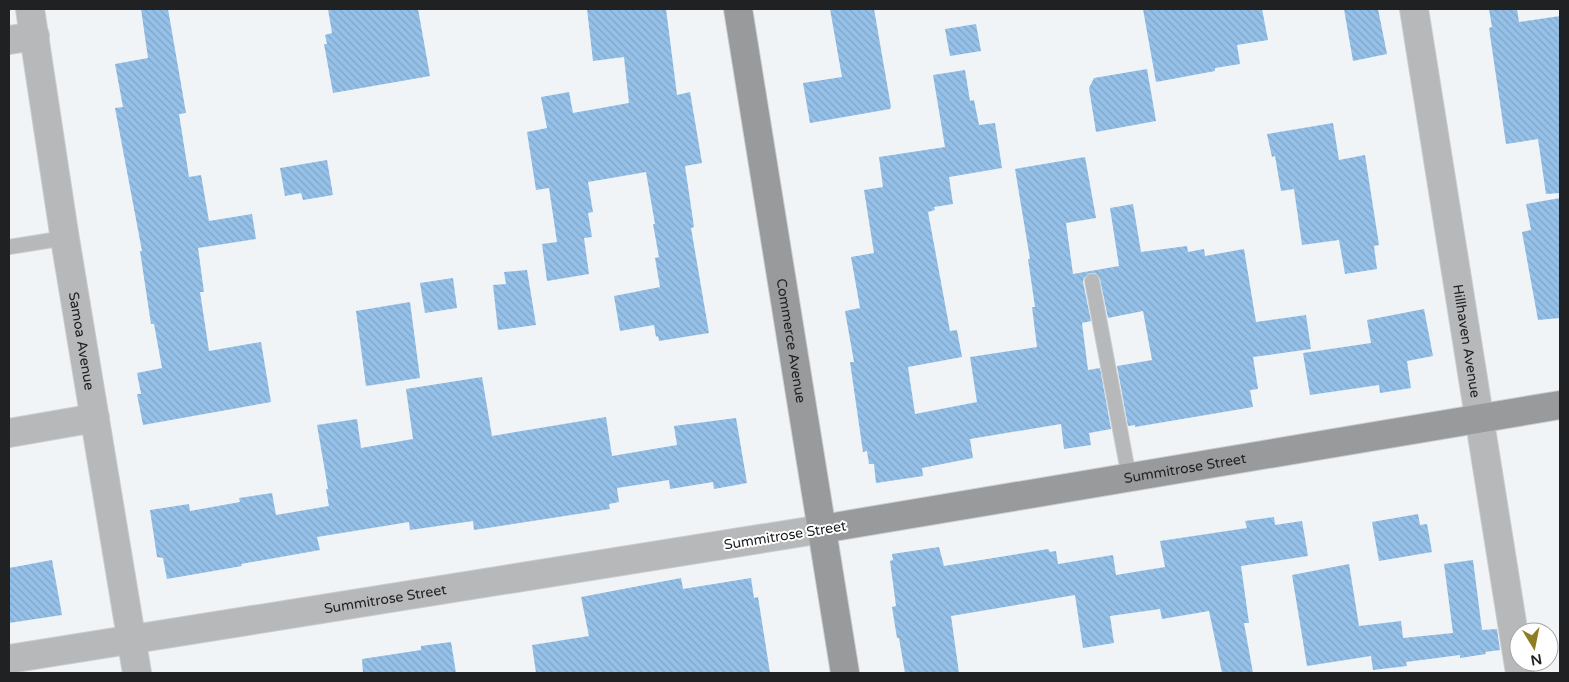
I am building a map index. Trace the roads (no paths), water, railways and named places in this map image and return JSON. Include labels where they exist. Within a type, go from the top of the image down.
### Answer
[{"type":"street","name":"Samoa Avenue","points":[[30,9],[22,38],[65,238],[137,673]]},
{"type":"street","name":"Commerce Avenue","points":[[738,9],[845,673]]},
{"type":"street","name":"Hillhaven Avenue","points":[[1414,9],[1520,673]]},
{"type":"street","name":"Summitrose Street","points":[[9,659],[822,529],[1560,405]]},
{"type":"street","points":[[9,433],[95,418]]},
{"type":"lane","points":[[9,248],[65,238]]},
{"type":"lane","points":[[1092,281],[1130,477]]}]
